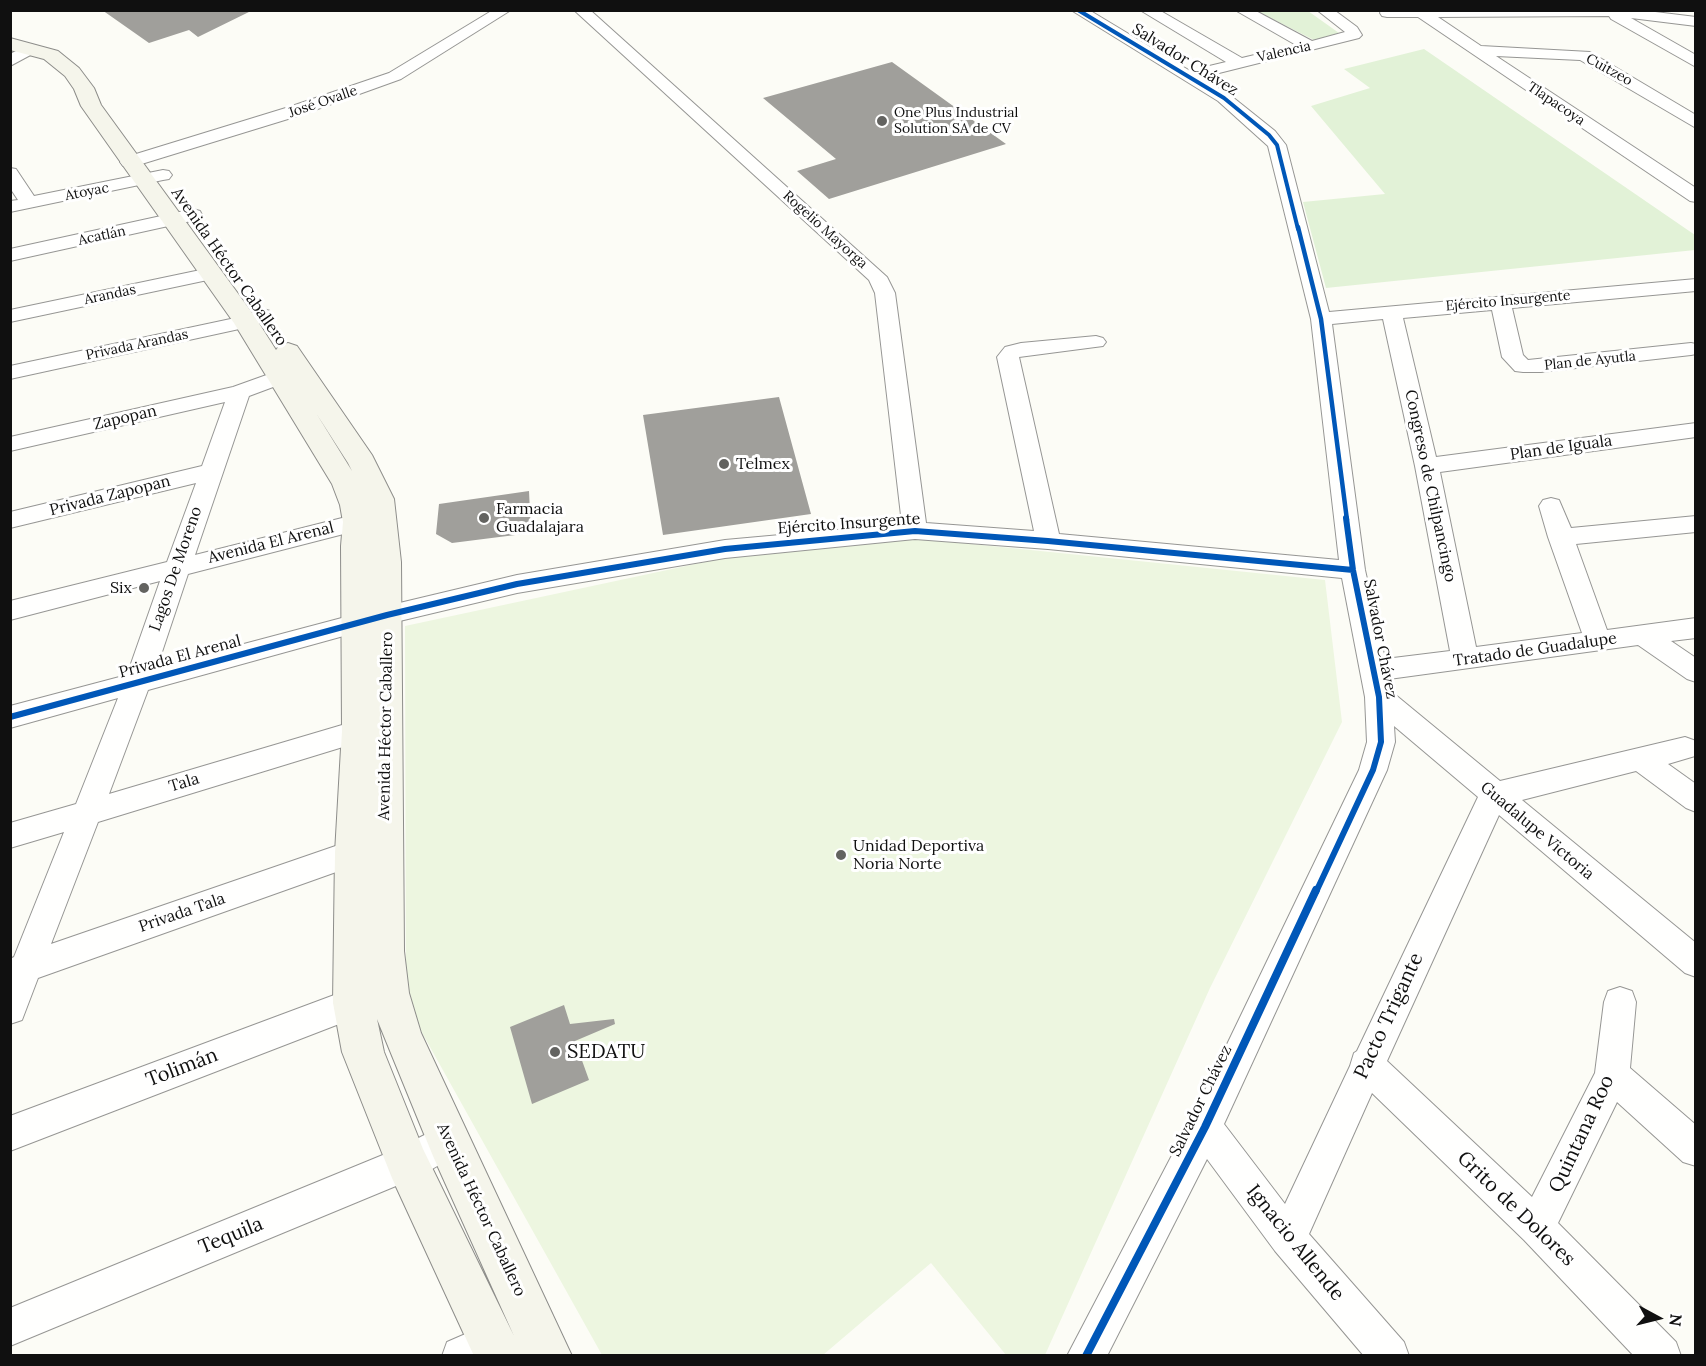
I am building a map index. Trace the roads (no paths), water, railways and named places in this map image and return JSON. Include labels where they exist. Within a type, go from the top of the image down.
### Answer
[{"type":"main road","name":"Avenida Héctor Caballero","points":[[10,44],[57,58],[84,88],[91,106],[147,169],[254,318],[289,373],[346,484],[364,509],[372,620],[369,851],[353,1003],[363,1052],[484,1351]]},
{"type":"main road","name":"Avenida Héctor Caballero","points":[[184,218],[210,274],[254,318]]},
{"type":"main road","name":"Avenida Héctor Caballero","points":[[372,620],[359,731],[369,851],[385,951],[389,993],[402,1034],[448,1141],[548,1356]]},
{"type":"street","name":"José Ovalle","points":[[147,169],[295,111],[395,76],[504,10]]},
{"type":"street","name":"Rogelio Mayorga","points":[[581,10],[877,277],[885,293],[915,531]]},
{"type":"street","name":"Salvador Chávez","points":[[1078,10],[1224,98],[1269,135],[1276,145],[1321,319],[1353,570],[1377,684],[1381,742],[1373,770],[1204,1127],[1086,1356]]},
{"type":"street","points":[[1148,10],[1240,63]]},
{"type":"street","points":[[1242,10],[1310,46]]},
{"type":"street","name":"Valencia","points":[[1211,70],[1352,37],[1354,33],[1324,10]]},
{"type":"street","name":"Tlapacoya","points":[[1418,11],[1695,197]]},
{"type":"street","points":[[1607,11],[1694,60]]},
{"type":"street","points":[[1388,13],[1607,11],[1695,22]]},
{"type":"street","points":[[10,61],[30,49]]},
{"type":"street","name":"Cuitzeo","points":[[1475,50],[1584,55],[1695,123]]},
{"type":"street","name":"Atoyac","points":[[10,207],[30,204],[147,169]]},
{"type":"street","points":[[10,173],[30,204]]},
{"type":"street","name":"Acatlán","points":[[10,255],[184,218]]},
{"type":"street","name":"Arandas","points":[[10,316],[210,274]]},
{"type":"street","name":"Ejército Insurgente","points":[[1321,319],[1695,285]]},
{"type":"street","name":"Plan de Ayutla","points":[[1500,302],[1513,357],[1522,366],[1694,353]]},
{"type":"street","name":"Congreso de Chilpancingo","points":[[1392,313],[1427,466],[1465,660]]},
{"type":"street","name":"Privada Arandas","points":[[10,373],[254,318]]},
{"type":"street","points":[[1048,541],[1008,357],[1012,351],[1021,349],[1096,342]]},
{"type":"street","points":[[239,392],[289,373]]},
{"type":"street","name":"Zapopan","points":[[10,444],[239,392]]},
{"type":"street","name":"Lagos De Moreno","points":[[10,1009],[18,970],[88,812],[138,682],[239,392]]},
{"type":"street","name":"Plan de Iguala","points":[[1427,466],[1695,430]]},
{"type":"street","name":"Privada Zapopan","points":[[10,520],[210,472]]},
{"type":"street","points":[[1551,506],[1597,640]]},
{"type":"street","name":"Avenida El Arenal","points":[[10,611],[177,567],[364,509]]},
{"type":"street","points":[[1560,537],[1695,524]]},
{"type":"street","name":"Ejército Insurgente","points":[[372,620],[517,584],[725,549],[915,531],[1048,541],[1353,570]]},
{"type":"street","name":"Privada El Arenal","points":[[10,717],[372,620]]},
{"type":"street","name":"Tratado de Guadalupe","points":[[1377,684],[1465,660],[1695,628]]},
{"type":"street","points":[[1641,634],[1695,672]]},
{"type":"street","name":"Guadalupe Victoria","points":[[1377,684],[1493,795],[1695,963]]},
{"type":"street","name":"Tala","points":[[10,836],[359,731]]},
{"type":"street","points":[[1493,795],[1685,748]]},
{"type":"street","points":[[1640,759],[1695,800]]},
{"type":"street","name":"Pacto Trigante","points":[[1288,1238],[1366,1064],[1493,795]]},
{"type":"street","name":"Privada Tala","points":[[18,970],[369,851]]},
{"type":"street","name":"Quintana Roo","points":[[1537,1227],[1612,1075],[1620,1002]]},
{"type":"street","name":"Tolimán","points":[[10,1134],[353,1003]]},
{"type":"street","name":"Grito de Dolores","points":[[1366,1064],[1537,1227],[1662,1356]]},
{"type":"street","points":[[1612,1075],[1695,1149]]},
{"type":"street","name":"Ignacio Allende","points":[[1204,1127],[1288,1238],[1390,1356]]},
{"type":"street","name":"Tequila","points":[[10,1327],[407,1164],[448,1141]]},
{"type":"place","name":"One Plus Industrial Solution SA de CV","points":[[882,121]]},
{"type":"place","name":"Telmex","points":[[724,464]]},
{"type":"place","name":"Farmacia Guadalajara","points":[[484,518]]},
{"type":"place","name":"Six","points":[[144,588]]},
{"type":"place","name":"Unidad Deportiva Noria Norte","points":[[841,855]]},
{"type":"place","name":"SEDATU","points":[[555,1052]]}]
